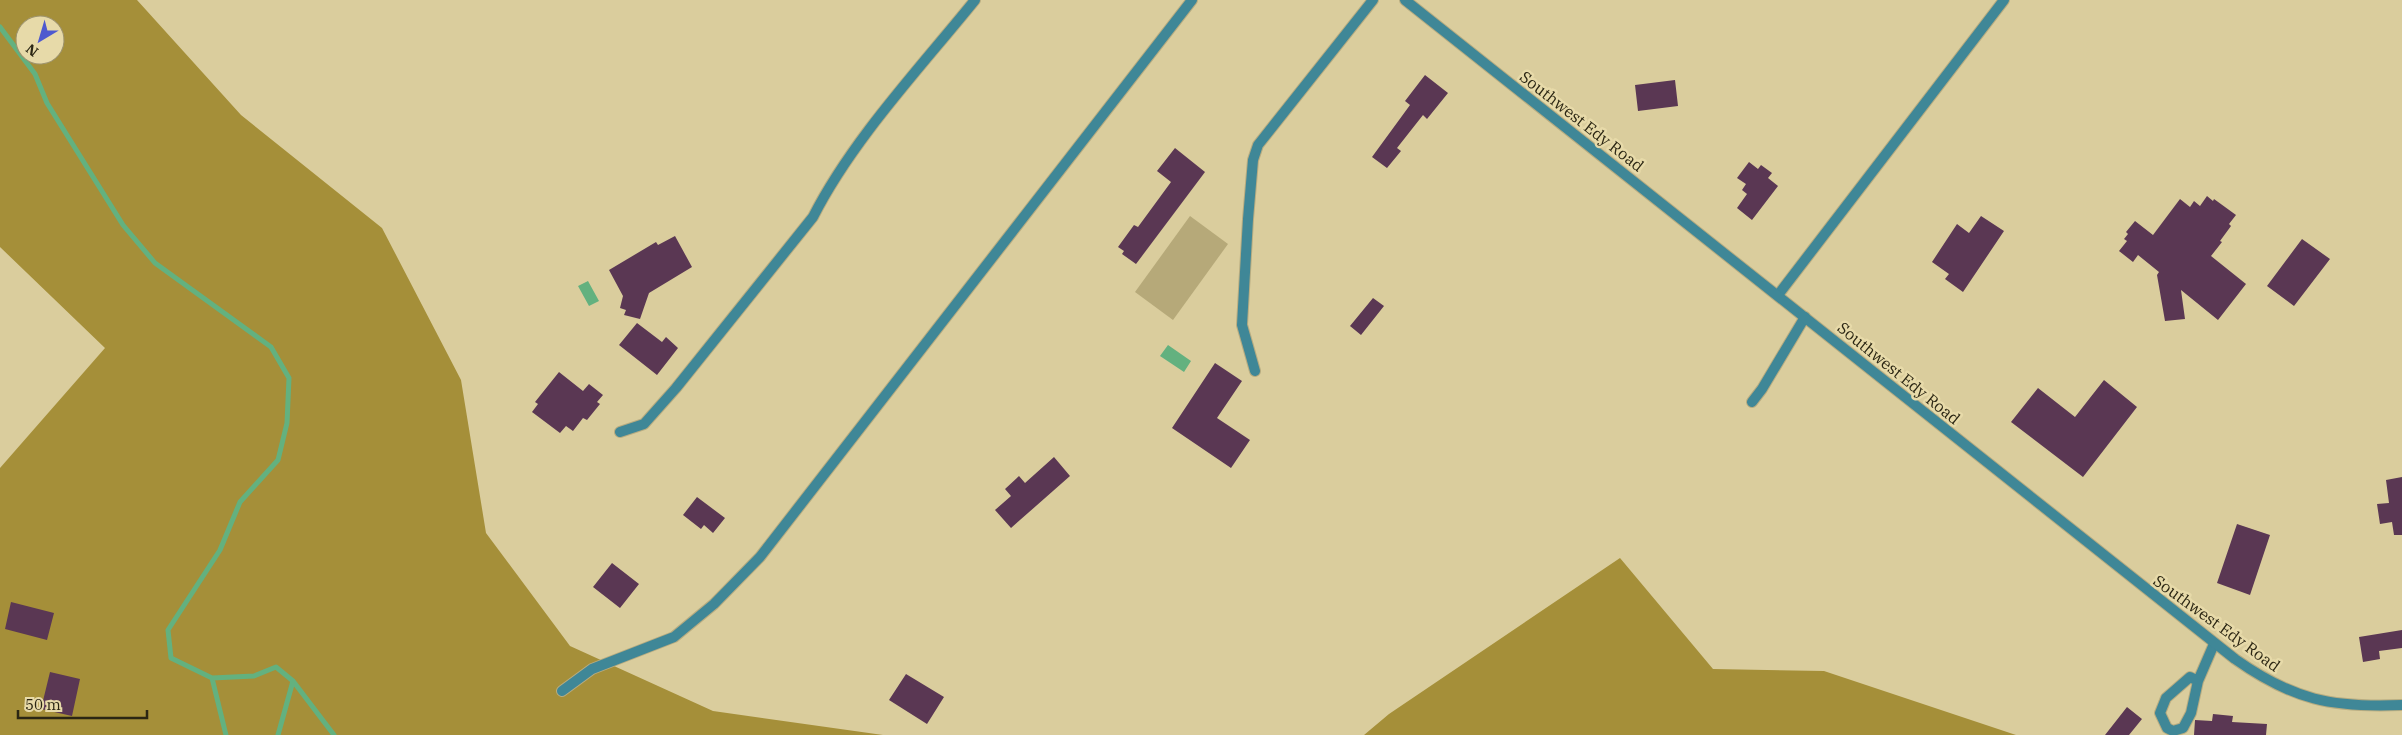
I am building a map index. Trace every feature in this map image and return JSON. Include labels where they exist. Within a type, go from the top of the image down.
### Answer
[{"type":"street","points":[[620,432],[644,424],[676,388],[813,217],[829,186],[852,152],[975,0]]},
{"type":"street","points":[[562,691],[592,668],[674,637],[714,604],[760,557],[1192,0]]},
{"type":"street","points":[[1255,371],[1242,325],[1247,227],[1256,153],[1265,136],[1373,0]]},
{"type":"street","name":"Southwest Edy Road","points":[[1405,0],[1778,295],[2214,644],[2260,676],[2299,695],[2344,705],[2402,706]]},
{"type":"street","points":[[1778,295],[2004,0]]},
{"type":"street","points":[[1752,402],[1762,389],[1805,317]]},
{"type":"street","points":[[2198,681],[2190,677],[2166,698],[2160,713],[2167,728],[2173,731],[2183,728],[2191,713],[2198,681],[2214,644]]},
{"type":"shaded area","points":[[0,0],[137,0],[241,115],[382,228],[461,380],[486,533],[570,646],[713,711],[883,735],[0,735],[0,468],[105,348],[0,247]]},
{"type":"shaded area","points":[[1190,216],[1228,244],[1173,320],[1135,292]]},
{"type":"shaded area","points":[[588,281],[599,301],[589,306],[578,286]]},
{"type":"shaded area","points":[[1168,345],[1191,361],[1184,372],[1160,356]]},
{"type":"shaded area","points":[[1620,558],[1713,669],[1824,671],[2016,735],[1364,735],[1389,714]]},
{"type":"building","points":[[1425,75],[1448,93],[1427,119],[1423,115],[1397,148],[1401,151],[1387,168],[1372,157],[1410,105],[1405,101]]},
{"type":"building","points":[[1675,80],[1678,106],[1638,111],[1635,85]]},
{"type":"building","points":[[1175,148],[1205,172],[1136,264],[1122,254],[1124,251],[1118,247],[1134,225],[1138,227],[1171,182],[1157,171]]},
{"type":"building","points":[[1749,162],[1758,169],[1761,165],[1772,173],[1768,178],[1778,186],[1752,220],[1737,208],[1747,194],[1742,190],[1746,184],[1737,178]]},
{"type":"building","points":[[2207,196],[2236,215],[2229,224],[2231,226],[2220,241],[2222,242],[2211,256],[2246,284],[2218,320],[2181,290],[2185,319],[2165,321],[2157,275],[2159,272],[2138,255],[2133,262],[2119,251],[2127,241],[2124,239],[2128,234],[2126,232],[2135,221],[2153,235],[2180,199],[2190,207],[2194,201],[2200,206]]},
{"type":"building","points":[[1981,216],[2004,231],[1963,292],[1945,279],[1949,274],[1932,262],[1957,224],[1969,233]]},
{"type":"building","points":[[675,236],[692,267],[649,293],[640,319],[624,315],[626,310],[620,308],[623,296],[609,270],[656,242],[658,245]]},
{"type":"building","points":[[2302,239],[2330,259],[2294,306],[2267,286]]},
{"type":"building","points":[[1373,298],[1384,306],[1361,335],[1350,326]]},
{"type":"building","points":[[637,323],[662,342],[666,337],[678,348],[657,375],[619,345]]},
{"type":"building","points":[[1215,363],[1242,381],[1217,418],[1250,440],[1231,468],[1172,428]]},
{"type":"building","points":[[559,372],[583,391],[589,384],[603,395],[597,402],[600,404],[587,420],[583,418],[573,431],[566,426],[560,433],[532,412],[538,404],[535,402]]},
{"type":"building","points":[[2104,380],[2137,407],[2083,477],[2011,422],[2038,388],[2075,417]]},
{"type":"building","points":[[1054,457],[1070,476],[1011,528],[995,510],[1011,496],[1005,489],[1019,476],[1025,483]]},
{"type":"building","points":[[2402,477],[2402,535],[2394,535],[2392,522],[2380,524],[2377,504],[2389,503],[2386,480]]},
{"type":"building","points":[[697,497],[725,518],[713,533],[704,525],[701,529],[683,515]]},
{"type":"building","points":[[2237,524],[2270,535],[2250,595],[2217,583]]},
{"type":"building","points":[[612,563],[639,584],[620,608],[593,587]]},
{"type":"building","points":[[11,602],[54,613],[47,640],[5,629]]},
{"type":"building","points":[[2402,630],[2402,648],[2379,651],[2380,659],[2363,662],[2359,637]]},
{"type":"building","points":[[50,672],[80,679],[72,716],[41,709]]},
{"type":"building","points":[[906,674],[944,697],[927,724],[889,700]]},
{"type":"building","points":[[2127,707],[2142,719],[2129,735],[2105,735]]},
{"type":"building","points":[[2213,714],[2233,716],[2232,722],[2267,724],[2266,735],[2194,735],[2195,720],[2212,721]]},
{"type":"waterway","points":[[0,27],[35,74],[47,103],[123,225],[155,263],[271,347],[289,378],[287,423],[278,460],[240,502],[220,550],[168,630],[171,658],[212,678],[254,676],[276,667],[293,681],[334,735]]},
{"type":"waterway","points":[[212,678],[226,735]]},
{"type":"waterway","points":[[278,735],[293,681]]}]
